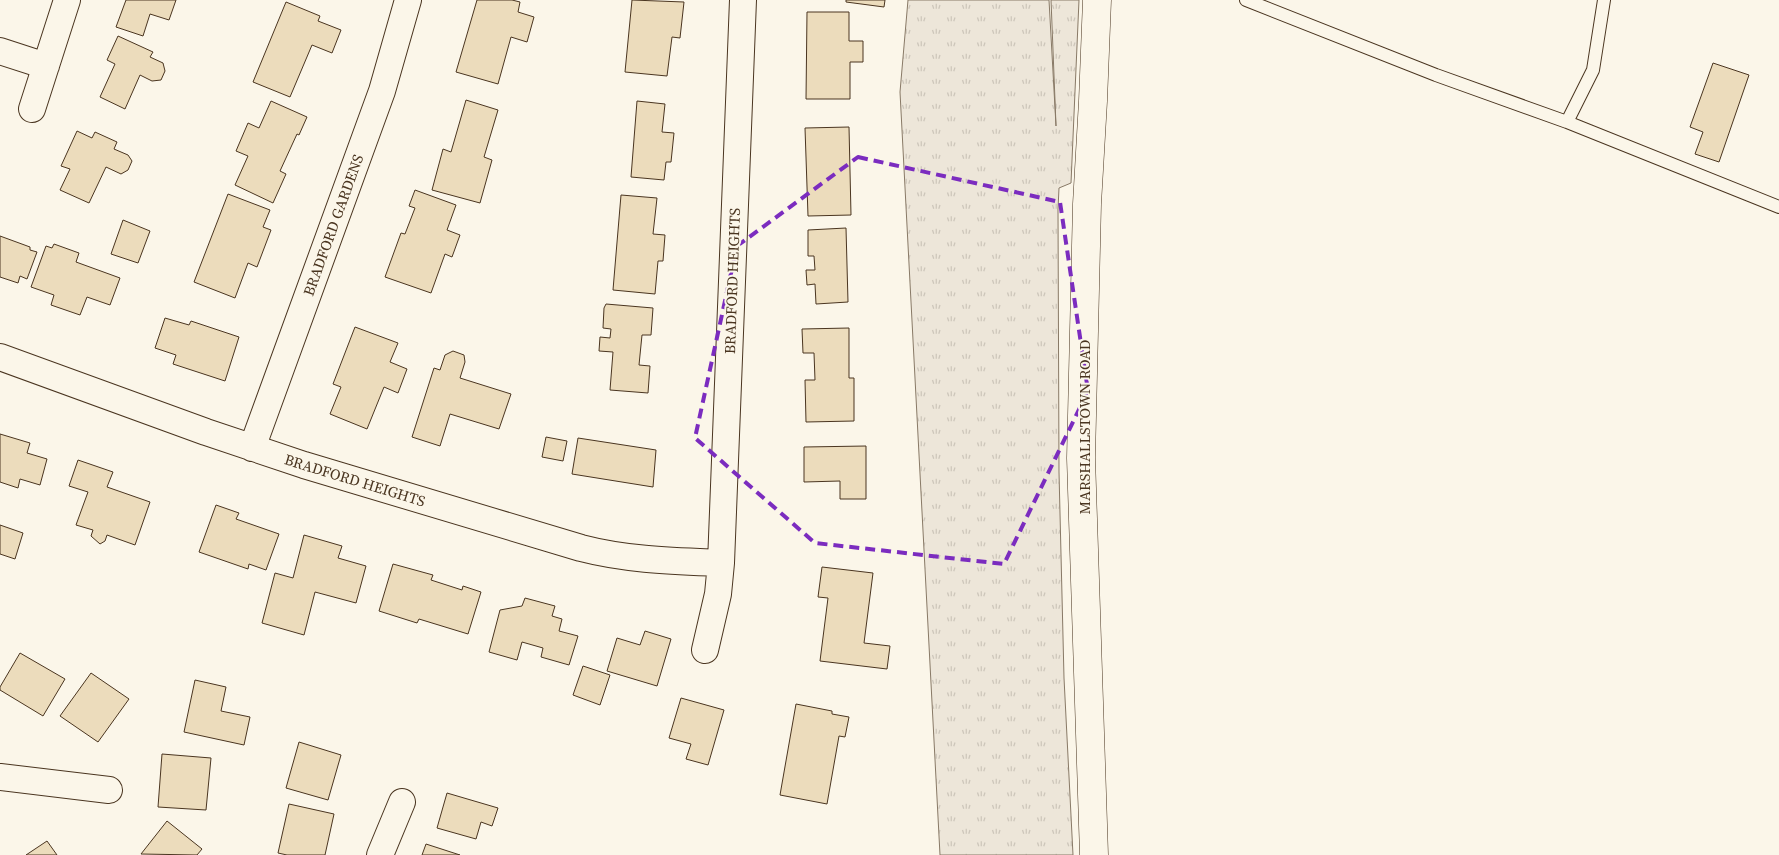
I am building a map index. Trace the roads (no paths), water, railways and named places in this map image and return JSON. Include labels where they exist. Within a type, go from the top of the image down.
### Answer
[{"type":"main road","name":"MARSHALLSTOWN ROAD","points":[[1094,855],[1081,458],[1086,204],[1093,101],[1096,0]]},
{"type":"street","points":[[32,109],[66,0]]},
{"type":"street","name":"BRADFORD GARDENS","points":[[252,448],[382,91],[408,0]]},
{"type":"street","name":"BRADFORD HEIGHTS","points":[[705,650],[718,594],[720,563],[743,0]]},
{"type":"street","points":[[0,51],[46,66]]},
{"type":"street","name":"BRADFORD HEIGHTS","points":[[0,357],[252,448],[600,553],[641,560],[720,563]]},
{"type":"street","points":[[0,777],[109,790]]},
{"type":"street","points":[[380,855],[402,802]]},
{"type":"lane","points":[[1246,0],[1436,75],[1567,122],[1779,207]]},
{"type":"lane","points":[[1567,122],[1592,70],[1604,0]]}]
